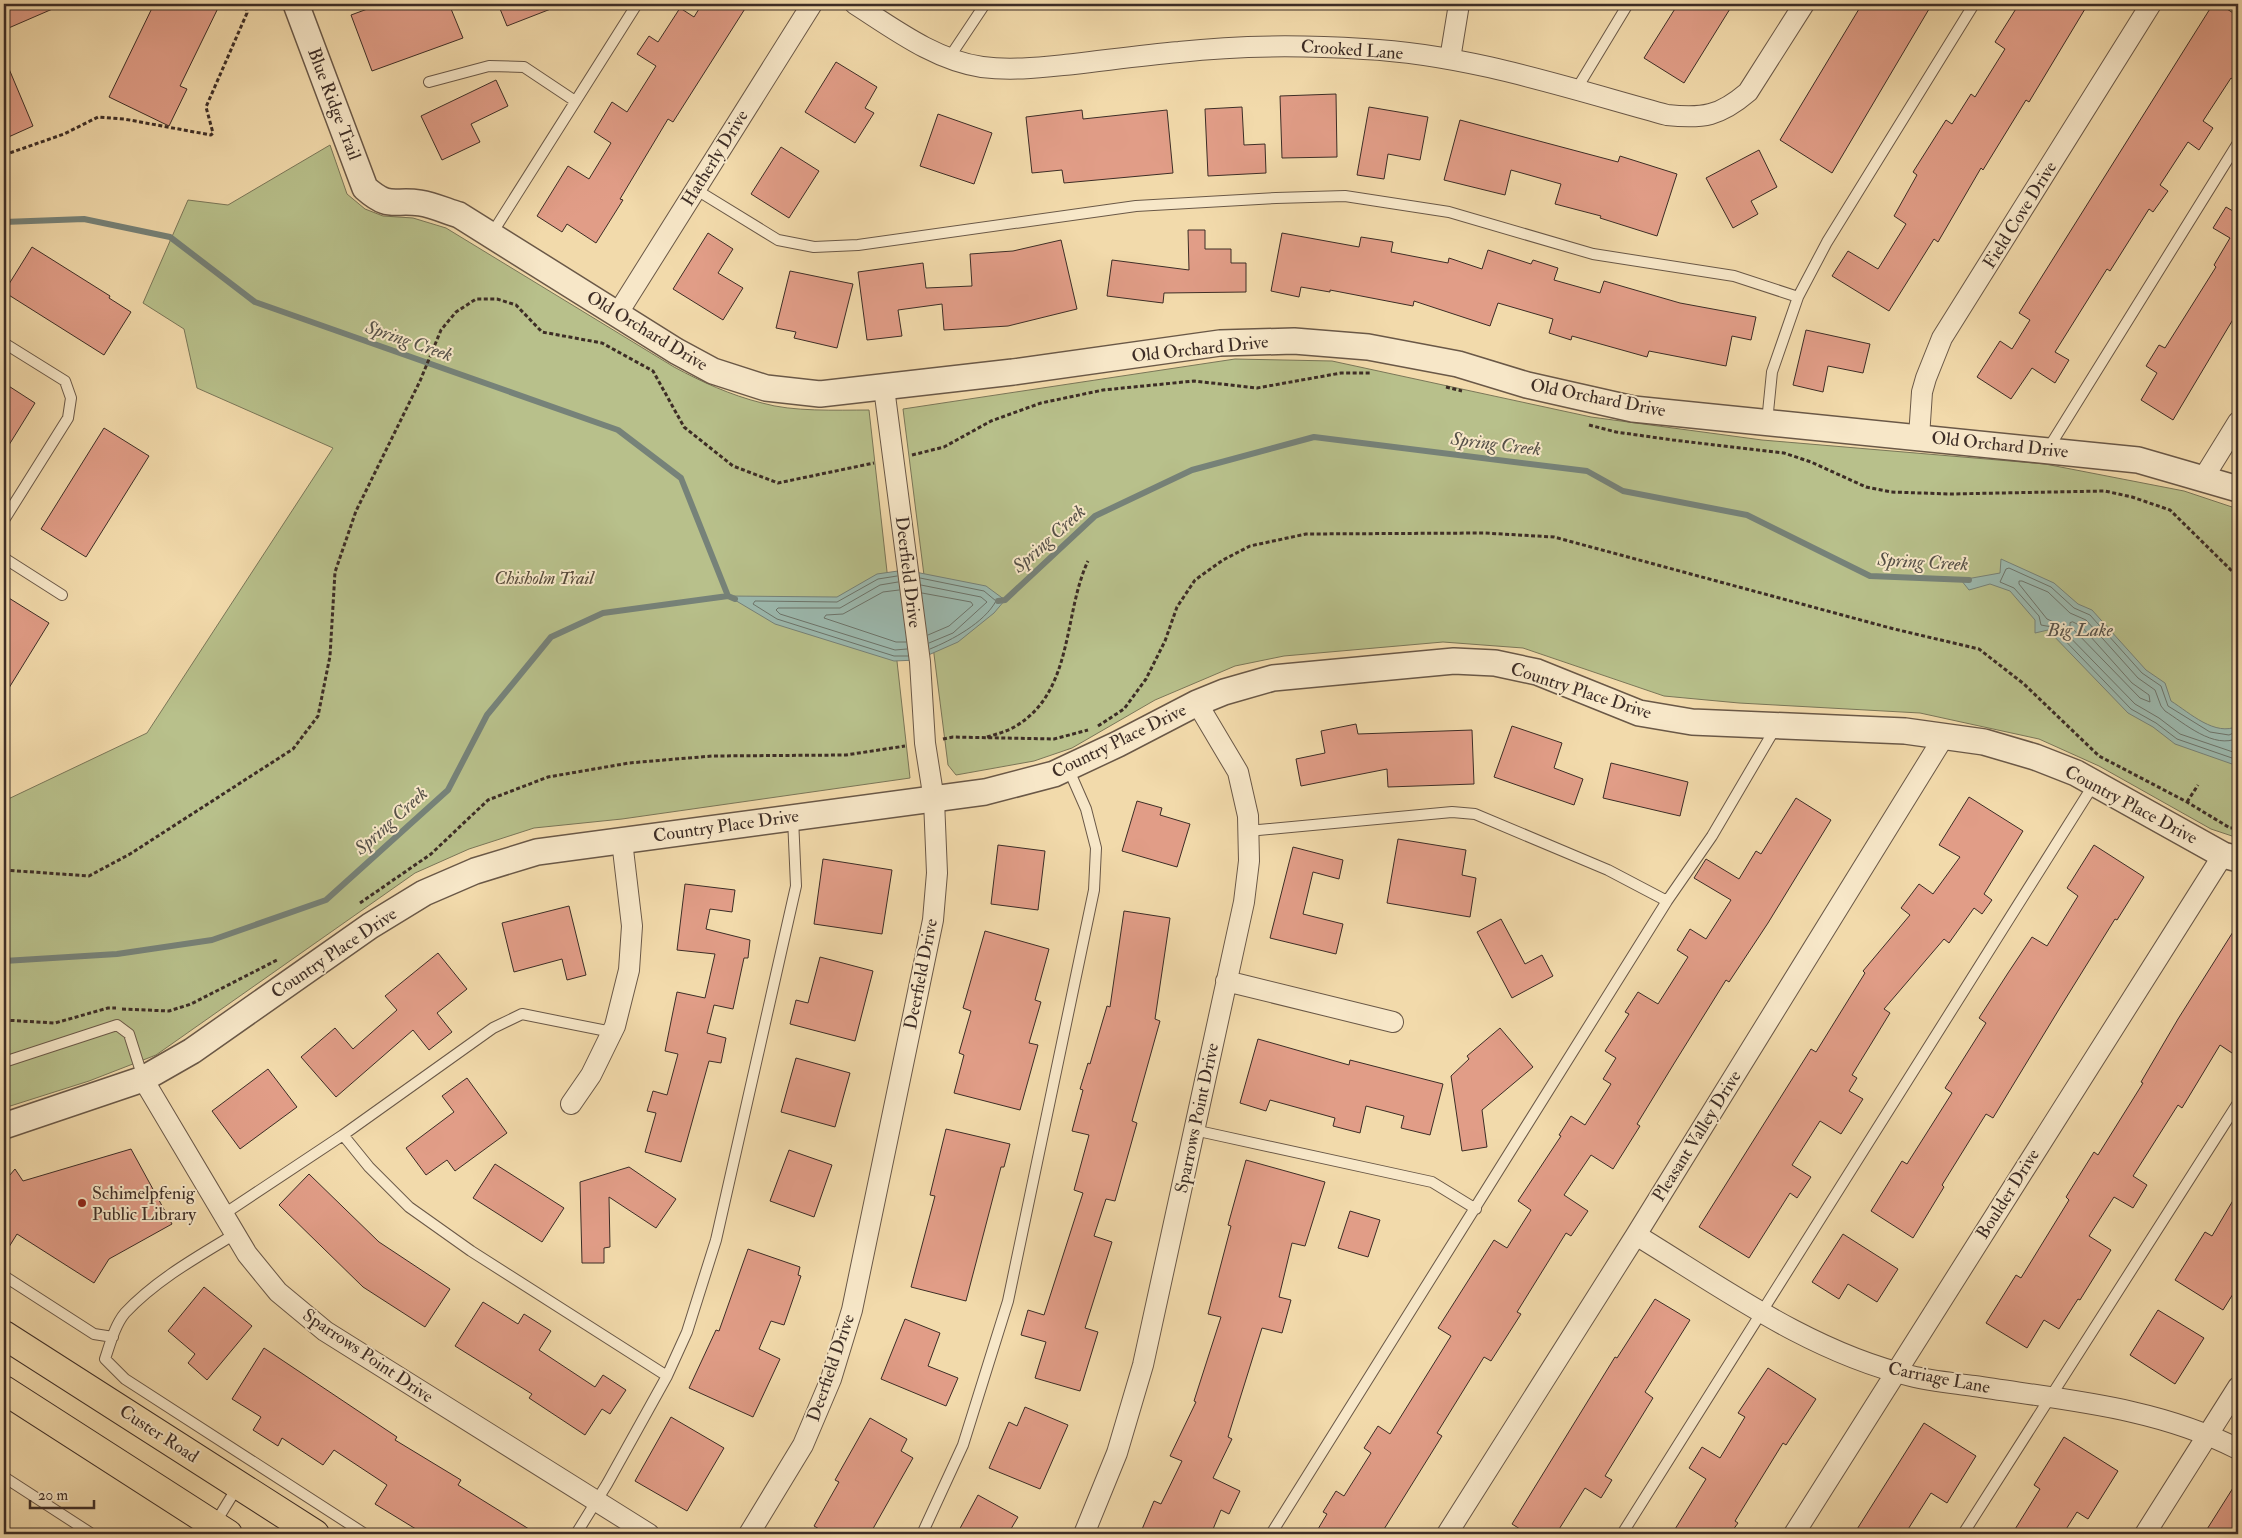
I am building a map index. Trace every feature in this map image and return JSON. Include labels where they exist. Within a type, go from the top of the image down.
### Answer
[{"type":"main road","name":"Custer Road","points":[[4,1335],[315,1534]]},
{"type":"main road","points":[[4,1390],[216,1531]]},
{"type":"street","name":"Blue Ridge Trail","points":[[296,4],[365,188],[378,200]]},
{"type":"street","name":"Hatherly Drive","points":[[618,313],[812,4]]},
{"type":"street","name":"Crooked Lane","points":[[855,4],[912,40],[949,58],[981,67],[1022,70],[1181,51],[1273,45],[1366,49],[1450,60],[1508,72],[1667,115],[1693,118],[1711,115],[1736,102],[1748,92],[1804,4]]},
{"type":"street","points":[[1450,60],[1459,4]]},
{"type":"street","name":"Field Cove Drive","points":[[1918,437],[1922,392],[1942,338],[2151,4]]},
{"type":"street","name":"Old Orchard Drive","points":[[378,200],[394,204],[420,203],[459,215],[676,351],[713,371],[766,388],[820,394],[884,388],[1220,343],[1294,341],[1368,346],[1458,364],[1527,385],[1633,409],[2048,449],[2138,460],[2238,489]]},
{"type":"street","name":"Deerfield Drive","points":[[749,1534],[803,1445],[831,1378],[852,1310],[933,920],[937,873],[934,800],[925,742],[920,662],[884,388]]},
{"type":"street","points":[[2204,478],[2238,422]]},
{"type":"street","name":"Country Place Drive","points":[[4,1126],[143,1079],[192,1051],[370,926],[424,893],[475,871],[537,852],[793,816],[934,800],[984,792],[1054,774],[1197,703],[1224,692],[1273,678],[1454,661],[1495,663],[1537,672],[1639,713],[1692,722],[1905,731],[1984,742],[2035,757],[2094,782],[2230,857]]},
{"type":"street","name":"Sparrows Point Drive","points":[[1084,1534],[1117,1453],[1144,1365],[1244,902],[1249,861],[1248,816],[1238,772],[1197,703]]},
{"type":"street","name":"Pleasant Valley Drive","points":[[1447,1534],[1636,1235],[1945,736]]},
{"type":"street","points":[[571,1104],[591,1076],[612,1032],[629,970],[632,926],[622,841]]},
{"type":"street","name":"Boulder Drive","points":[[1794,1534],[1895,1372],[2230,857]]},
{"type":"street","points":[[1226,981],[1393,1022]]},
{"type":"street","name":"Sparrows Point Drive","points":[[143,1079],[247,1254],[278,1292],[324,1331],[649,1534]]},
{"type":"street","name":"Carriage Lane","points":[[1636,1235],[1762,1312],[1836,1352],[1913,1377],[2134,1411],[2208,1434],[2238,1449]]},
{"type":"street","points":[[2145,1534],[2238,1387]]},
{"type":"lane","points":[[491,235],[637,4]]},
{"type":"lane","points":[[949,58],[985,4]]},
{"type":"lane","points":[[1576,90],[1628,4]]},
{"type":"lane","points":[[1767,422],[1772,372],[1798,297],[1827,242],[1974,4]]},
{"type":"lane","points":[[429,82],[489,66],[524,67],[575,101]]},
{"type":"lane","points":[[2048,449],[2238,143]]},
{"type":"lane","points":[[695,189],[778,240],[814,247],[858,245],[1136,206],[1345,196],[1449,212],[1593,254],[1734,276],[1798,297]]},
{"type":"lane","points":[[4,343],[65,381],[71,398],[68,418],[4,520]]},
{"type":"lane","points":[[4,558],[62,595]]},
{"type":"lane","points":[[1271,1534],[1667,901],[1712,836],[1777,726]]},
{"type":"lane","points":[[922,1534],[963,1445],[1008,1301],[1094,890],[1096,848],[1086,809],[1068,768]]},
{"type":"lane","points":[[1622,1534],[2094,782]]},
{"type":"lane","points":[[1248,831],[1452,812],[1476,814],[1608,870],[1667,901]]},
{"type":"lane","points":[[576,1534],[597,1502],[667,1376],[688,1332],[716,1240],[796,886],[793,816]]},
{"type":"lane","points":[[224,1214],[343,1135],[493,1028],[522,1014],[612,1032]]},
{"type":"lane","points":[[4,1062],[117,1025],[129,1034],[143,1079]]},
{"type":"lane","points":[[1964,1534],[2238,1103]]},
{"type":"lane","points":[[1194,1130],[1432,1182],[1476,1209]]},
{"type":"lane","points":[[343,1135],[369,1167],[409,1207],[471,1251],[667,1376]]},
{"type":"lane","points":[[236,1234],[165,1279],[124,1314],[112,1337],[105,1359],[125,1379],[365,1534]]},
{"type":"lane","points":[[4,1276],[94,1334],[112,1337]]},
{"type":"lane","points":[[4,1477],[92,1534]]},
{"type":"lane","points":[[216,1531],[239,1485]]},
{"type":"path","points":[[4,155],[64,134],[98,117],[124,118],[211,135],[213,133],[206,107],[247,13],[245,4]]},
{"type":"path","points":[[4,870],[88,876],[130,854],[293,749],[318,716],[330,656],[335,572],[356,511],[420,381],[441,330],[456,312],[476,299],[497,299],[516,305],[542,332],[602,343],[653,371],[684,428],[733,466],[778,483],[944,447],[991,421],[1041,403],[1103,390],[1194,381],[1257,388],[1340,373],[1376,372]]},
{"type":"path","points":[[1444,387],[1463,392]]},
{"type":"path","points":[[1588,424],[1616,432],[1663,439],[1784,453],[1811,462],[1866,486],[1891,492],[1950,494],[2105,491],[2132,497],[2170,510],[2238,577]]},
{"type":"path","points":[[984,738],[1015,726],[1031,715],[1055,680],[1063,658],[1080,581],[1088,561]]},
{"type":"path","points":[[2235,611],[2238,606]]},
{"type":"path","points":[[2187,802],[2198,785]]},
{"type":"green space","name":"Chisholm Trail","points":[[330,145],[347,194],[365,209],[383,216],[413,218],[446,228],[695,378],[716,388],[774,406],[815,410],[869,410],[910,778],[622,819],[534,828],[469,849],[415,873],[156,1055],[89,1081],[4,1108],[4,801],[147,733],[333,448],[197,388],[184,329],[143,303],[188,200],[228,205]]},
{"type":"green space","points":[[1235,359],[1332,361],[1591,417],[1762,440],[2045,464],[2184,491],[2238,509],[2238,838],[2211,829],[2099,766],[2039,739],[1920,713],[1739,703],[1664,696],[1523,648],[1443,642],[1284,656],[1235,666],[1155,700],[1072,748],[1034,761],[956,775],[948,765],[903,409]]},
{"type":"water","name":"Big Lake","points":[[2001,559],[2054,583],[2078,604],[2092,610],[2146,670],[2165,683],[2171,701],[2194,717],[2212,726],[2229,729],[2238,726],[2238,763],[2232,764],[2175,744],[2153,727],[2128,713],[2048,630],[2035,633],[2035,620],[2010,591],[1990,584],[1969,590],[1961,580],[2000,573]]},
{"type":"water","points":[[905,570],[986,586],[1005,600],[994,613],[958,642],[917,660],[894,661],[775,624],[728,596],[837,597],[877,574]]},
{"type":"building","points":[[4,4],[64,4],[4,30]]},
{"type":"building","points":[[154,4],[220,4],[180,86],[187,89],[169,126],[109,97]]},
{"type":"building","points":[[381,4],[449,4],[463,38],[372,71],[351,15]]},
{"type":"building","points":[[498,4],[561,4],[561,5],[507,26]]},
{"type":"building","points":[[702,4],[748,4],[673,122],[668,119],[620,199],[623,200],[596,243],[567,224],[562,232],[537,216],[568,166],[589,179],[611,143],[594,132],[612,102],[627,112],[656,66],[637,54],[649,36],[658,42],[680,8],[694,17]]},
{"type":"building","points":[[1678,4],[1733,4],[1684,83],[1644,58]]},
{"type":"building","points":[[1862,4],[1932,4],[1832,173],[1780,140]]},
{"type":"building","points":[[2019,4],[2088,4],[2029,102],[2026,100],[1983,170],[1981,168],[1938,242],[1934,239],[1889,311],[1832,276],[1848,251],[1878,269],[1906,224],[1894,216],[1917,175],[1913,172],[1946,120],[1952,124],[1971,94],[1975,97],[2005,49],[1995,42]]},
{"type":"building","points":[[2213,4],[2219,4],[2238,16],[2238,83],[2231,78],[2203,121],[2213,128],[2199,150],[2188,142],[2160,185],[2168,191],[2153,212],[2149,209],[2110,271],[2107,269],[2055,352],[2069,360],[2055,383],[2032,368],[2011,399],[1977,377],[2000,341],[2012,349],[2030,320],[2019,313]]},
{"type":"building","points":[[4,57],[33,126],[4,139]]},
{"type":"building","points":[[836,62],[877,87],[865,108],[874,113],[855,143],[805,112]]},
{"type":"building","points":[[496,80],[508,106],[471,124],[480,142],[442,160],[421,116]]},
{"type":"building","points":[[1336,94],[1337,157],[1282,158],[1280,96]]},
{"type":"building","points":[[1242,107],[1244,145],[1265,144],[1266,173],[1208,176],[1205,109]]},
{"type":"building","points":[[1369,107],[1428,117],[1420,160],[1388,154],[1384,179],[1357,175]]},
{"type":"building","points":[[1082,110],[1083,119],[1167,110],[1173,173],[1064,183],[1062,170],[1032,173],[1026,117]]},
{"type":"building","points":[[938,114],[992,133],[974,184],[920,166]]},
{"type":"building","points":[[1460,120],[1618,162],[1620,156],[1677,174],[1657,236],[1600,218],[1601,216],[1555,204],[1561,184],[1511,170],[1505,195],[1444,180]]},
{"type":"building","points":[[781,147],[819,171],[789,218],[751,194]]},
{"type":"building","points":[[1759,150],[1777,187],[1751,201],[1758,214],[1733,228],[1706,178]]},
{"type":"building","points":[[2226,207],[2238,214],[2238,311],[2173,420],[2141,400],[2157,373],[2146,366],[2159,345],[2165,348],[2216,267],[2214,265],[2230,238],[2213,228]]},
{"type":"building","points":[[1188,230],[1205,230],[1205,249],[1231,249],[1231,263],[1246,263],[1246,292],[1164,293],[1163,303],[1107,296],[1112,260],[1189,270]]},
{"type":"building","points":[[708,233],[733,249],[718,273],[743,288],[723,320],[673,289]]},
{"type":"building","points":[[1282,233],[1359,247],[1361,237],[1393,242],[1391,252],[1448,263],[1449,258],[1482,269],[1488,250],[1531,264],[1533,260],[1558,268],[1554,280],[1600,293],[1604,281],[1680,303],[1756,317],[1751,340],[1732,336],[1726,366],[1649,351],[1647,357],[1572,336],[1571,340],[1549,333],[1553,319],[1498,303],[1490,326],[1414,301],[1413,306],[1330,290],[1330,292],[1301,287],[1299,297],[1271,291]]},
{"type":"building","points":[[1061,240],[1077,309],[1008,326],[944,330],[942,304],[898,310],[902,336],[867,340],[858,272],[923,263],[926,288],[972,286],[970,254],[1013,251]]},
{"type":"building","points":[[32,247],[110,296],[109,298],[131,312],[104,355],[4,292]]},
{"type":"building","points":[[790,271],[853,284],[837,348],[794,338],[796,332],[776,328]]},
{"type":"building","points":[[1806,330],[1870,344],[1863,373],[1828,366],[1823,392],[1793,385]]},
{"type":"building","points":[[4,383],[35,403],[4,453]]},
{"type":"building","points":[[104,428],[149,456],[86,557],[41,529]]},
{"type":"building","points":[[4,595],[49,623],[4,696]]},
{"type":"building","points":[[1356,724],[1358,734],[1472,730],[1474,784],[1388,787],[1387,769],[1301,786],[1296,759],[1325,753],[1321,731]]},
{"type":"building","points":[[1512,726],[1562,743],[1554,768],[1583,779],[1574,805],[1494,777]]},
{"type":"building","points":[[1611,763],[1688,782],[1680,816],[1603,798]]},
{"type":"building","points":[[1969,797],[2023,831],[1984,894],[1992,900],[1982,914],[1974,908],[1949,943],[1944,939],[1884,1009],[1890,1013],[1852,1075],[1857,1078],[1849,1091],[1863,1099],[1841,1134],[1820,1121],[1792,1165],[1811,1177],[1797,1198],[1790,1193],[1749,1258],[1699,1227],[1811,1049],[1816,1052],[1865,973],[1863,971],[1910,915],[1901,908],[1919,884],[1933,894],[1960,857],[1939,845]]},
{"type":"building","points":[[1796,798],[1831,820],[1768,923],[1729,982],[1726,980],[1637,1124],[1640,1126],[1613,1169],[1591,1155],[1564,1195],[1588,1211],[1571,1236],[1566,1233],[1517,1312],[1521,1314],[1491,1361],[1484,1357],[1437,1433],[1442,1436],[1381,1534],[1315,1534],[1327,1514],[1323,1512],[1336,1491],[1344,1496],[1371,1453],[1364,1448],[1378,1426],[1390,1434],[1451,1336],[1438,1328],[1494,1240],[1507,1248],[1531,1210],[1518,1201],[1561,1136],[1559,1135],[1571,1116],[1585,1125],[1611,1084],[1603,1079],[1616,1058],[1605,1051],[1629,1014],[1625,1012],[1638,992],[1658,1004],[1688,957],[1677,950],[1690,929],[1706,939],[1731,900],[1694,878],[1706,859],[1739,879],[1756,851],[1761,854]]},
{"type":"building","points":[[1137,801],[1162,808],[1160,815],[1190,824],[1177,867],[1122,851]]},
{"type":"building","points":[[1398,839],[1466,850],[1462,875],[1476,878],[1470,917],[1387,903]]},
{"type":"building","points":[[998,845],[1045,851],[1038,910],[991,904]]},
{"type":"building","points":[[2094,845],[2144,877],[2117,920],[2115,919],[1993,1118],[1986,1114],[1942,1185],[1944,1187],[1913,1238],[1871,1211],[1902,1161],[1907,1164],[1952,1093],[1945,1088],[1986,1023],[1979,1018],[2008,973],[2032,937],[2047,946],[2078,896],[2067,888]]},
{"type":"building","points":[[1293,847],[1343,860],[1339,879],[1313,872],[1303,914],[1343,924],[1336,954],[1270,938]]},
{"type":"building","points":[[823,859],[892,870],[882,934],[814,924]]},
{"type":"building","points":[[685,884],[735,890],[732,912],[710,909],[706,929],[750,940],[748,958],[744,958],[733,1009],[714,1005],[707,1033],[726,1038],[721,1063],[709,1061],[681,1162],[645,1152],[656,1113],[647,1111],[653,1091],[667,1095],[678,1054],[665,1051],[677,992],[705,998],[715,954],[677,950]]},
{"type":"building","points":[[569,906],[586,975],[567,980],[562,959],[514,972],[502,923]]},
{"type":"building","points":[[1124,911],[1170,918],[1155,1019],[1160,1021],[1132,1121],[1137,1123],[1115,1201],[1106,1199],[1094,1236],[1112,1242],[1085,1328],[1098,1332],[1080,1391],[1035,1378],[1046,1342],[1021,1335],[1028,1310],[1044,1315],[1083,1193],[1074,1190],[1089,1135],[1072,1131],[1083,1090],[1080,1089],[1088,1063],[1090,1064],[1107,1006],[1110,1007]]},
{"type":"building","points":[[1501,919],[1525,964],[1542,955],[1553,976],[1512,998],[1477,932]]},
{"type":"building","points":[[2238,924],[2238,1057],[2220,1045],[2182,1108],[2178,1105],[2133,1176],[2147,1185],[2133,1208],[2114,1197],[2089,1236],[2111,1250],[2080,1300],[2078,1299],[2059,1329],[2044,1320],[2027,1348],[1986,1323],[2016,1275],[2021,1278],[2069,1200],[2066,1197],[2094,1152],[2098,1155],[2143,1083],[2141,1082],[2178,1019]]},
{"type":"building","points":[[985,931],[1049,949],[1035,1000],[1041,1002],[1029,1043],[1038,1045],[1020,1110],[954,1093],[964,1055],[959,1053],[971,1011],[963,1008]]},
{"type":"building","points":[[438,953],[467,989],[437,1013],[452,1032],[429,1050],[413,1030],[336,1097],[301,1057],[335,1028],[353,1049],[397,1010],[385,996]]},
{"type":"building","points":[[820,957],[873,971],[855,1041],[790,1024],[796,1000],[808,1003]]},
{"type":"building","points":[[1500,1028],[1533,1067],[1482,1110],[1487,1147],[1462,1151],[1451,1076],[1469,1059],[1467,1056]]},
{"type":"building","points":[[1258,1039],[1349,1065],[1350,1060],[1443,1084],[1430,1135],[1401,1128],[1404,1116],[1366,1106],[1360,1133],[1333,1126],[1335,1118],[1270,1100],[1266,1111],[1240,1103]]},
{"type":"building","points":[[796,1058],[850,1073],[835,1127],[781,1112]]},
{"type":"building","points":[[268,1069],[297,1107],[240,1149],[212,1111]]},
{"type":"building","points":[[467,1078],[507,1133],[455,1171],[447,1160],[426,1175],[406,1148],[454,1112],[442,1096]]},
{"type":"building","points":[[946,1129],[1010,1144],[1004,1167],[1001,1167],[966,1301],[911,1287],[935,1196],[930,1195]]},
{"type":"building","name":"Schimelpfenig Public Library","points":[[131,1149],[172,1224],[109,1259],[94,1283],[17,1234],[4,1255],[4,1182],[15,1169],[23,1181]]},
{"type":"building","points":[[789,1150],[832,1165],[814,1217],[770,1201]]},
{"type":"building","points":[[1246,1160],[1325,1182],[1305,1246],[1292,1243],[1279,1297],[1291,1300],[1282,1333],[1262,1328],[1228,1437],[1232,1439],[1213,1478],[1240,1491],[1229,1514],[1221,1510],[1211,1534],[1140,1534],[1154,1501],[1161,1504],[1182,1461],[1170,1456],[1196,1402],[1194,1401],[1221,1317],[1208,1314],[1231,1226],[1228,1225]]},
{"type":"building","points":[[495,1164],[564,1208],[542,1242],[473,1198]]},
{"type":"building","points":[[629,1167],[676,1199],[656,1228],[609,1197],[610,1247],[604,1248],[604,1263],[582,1263],[580,1182]]},
{"type":"building","points":[[309,1174],[379,1242],[450,1289],[425,1327],[363,1287],[279,1205]]},
{"type":"building","points":[[2238,1192],[2238,1286],[2223,1310],[2175,1280],[2205,1232],[2212,1236]]},
{"type":"building","points":[[1350,1211],[1380,1220],[1368,1257],[1338,1248]]},
{"type":"building","points":[[1843,1234],[1898,1269],[1877,1302],[1848,1284],[1839,1299],[1812,1282]]},
{"type":"building","points":[[748,1249],[800,1267],[798,1275],[801,1276],[784,1325],[771,1321],[759,1349],[780,1359],[753,1417],[689,1388],[716,1330],[719,1331]]},
{"type":"building","points":[[204,1287],[252,1326],[207,1380],[188,1363],[195,1354],[168,1331]]},
{"type":"building","points":[[1655,1299],[1690,1320],[1645,1392],[1653,1398],[1605,1476],[1612,1480],[1601,1498],[1585,1488],[1556,1534],[1528,1534],[1512,1524],[1615,1357],[1617,1358]]},
{"type":"building","points":[[483,1302],[518,1324],[524,1314],[551,1331],[539,1350],[595,1387],[603,1375],[626,1390],[610,1414],[602,1409],[585,1435],[529,1398],[532,1394],[455,1346]]},
{"type":"building","points":[[2158,1310],[2204,1338],[2175,1384],[2130,1355]]},
{"type":"building","points":[[905,1319],[940,1333],[928,1366],[958,1378],[946,1406],[881,1379]]},
{"type":"building","points":[[264,1348],[397,1437],[395,1440],[461,1480],[458,1485],[537,1534],[424,1534],[375,1504],[387,1485],[334,1450],[323,1465],[282,1438],[278,1446],[253,1430],[261,1417],[232,1399]]},
{"type":"building","points":[[1768,1368],[1816,1399],[1786,1445],[1783,1443],[1735,1521],[1738,1523],[1730,1534],[1672,1534],[1706,1479],[1689,1468],[1702,1447],[1720,1458],[1745,1417],[1738,1413]]},
{"type":"building","points":[[1025,1407],[1068,1425],[1040,1489],[989,1468],[1009,1422],[1017,1426]]},
{"type":"building","points":[[671,1417],[724,1448],[687,1511],[635,1481]]},
{"type":"building","points":[[870,1418],[907,1439],[901,1451],[913,1458],[870,1534],[828,1534],[814,1526],[839,1482],[835,1480]]},
{"type":"building","points":[[1924,1423],[1976,1456],[1947,1503],[1931,1493],[1905,1534],[1854,1534]]},
{"type":"building","points":[[2064,1437],[2118,1471],[2088,1519],[2077,1512],[2063,1534],[2012,1534],[2040,1489],[2034,1485]]},
{"type":"building","points":[[2238,1480],[2238,1534],[2204,1534]]},
{"type":"building","points":[[978,1495],[1018,1517],[1008,1534],[957,1534]]},
{"type":"waterway","name":"Spring Creek","points":[[4,222],[84,219],[170,237],[255,302],[618,430],[681,478],[728,596]]},
{"type":"waterway","name":"Spring Creek","points":[[998,601],[1005,600],[1095,516],[1192,470],[1314,437],[1587,471],[1623,491],[1747,515],[1870,576],[1969,580]]},
{"type":"waterway","name":"Spring Creek","points":[[4,961],[117,954],[212,940],[326,900],[448,790],[487,715],[551,637],[603,613],[728,596],[735,599]]},
{"type":"place","name":"Schimelpfenig Public Library","points":[[82,1203]]}]
